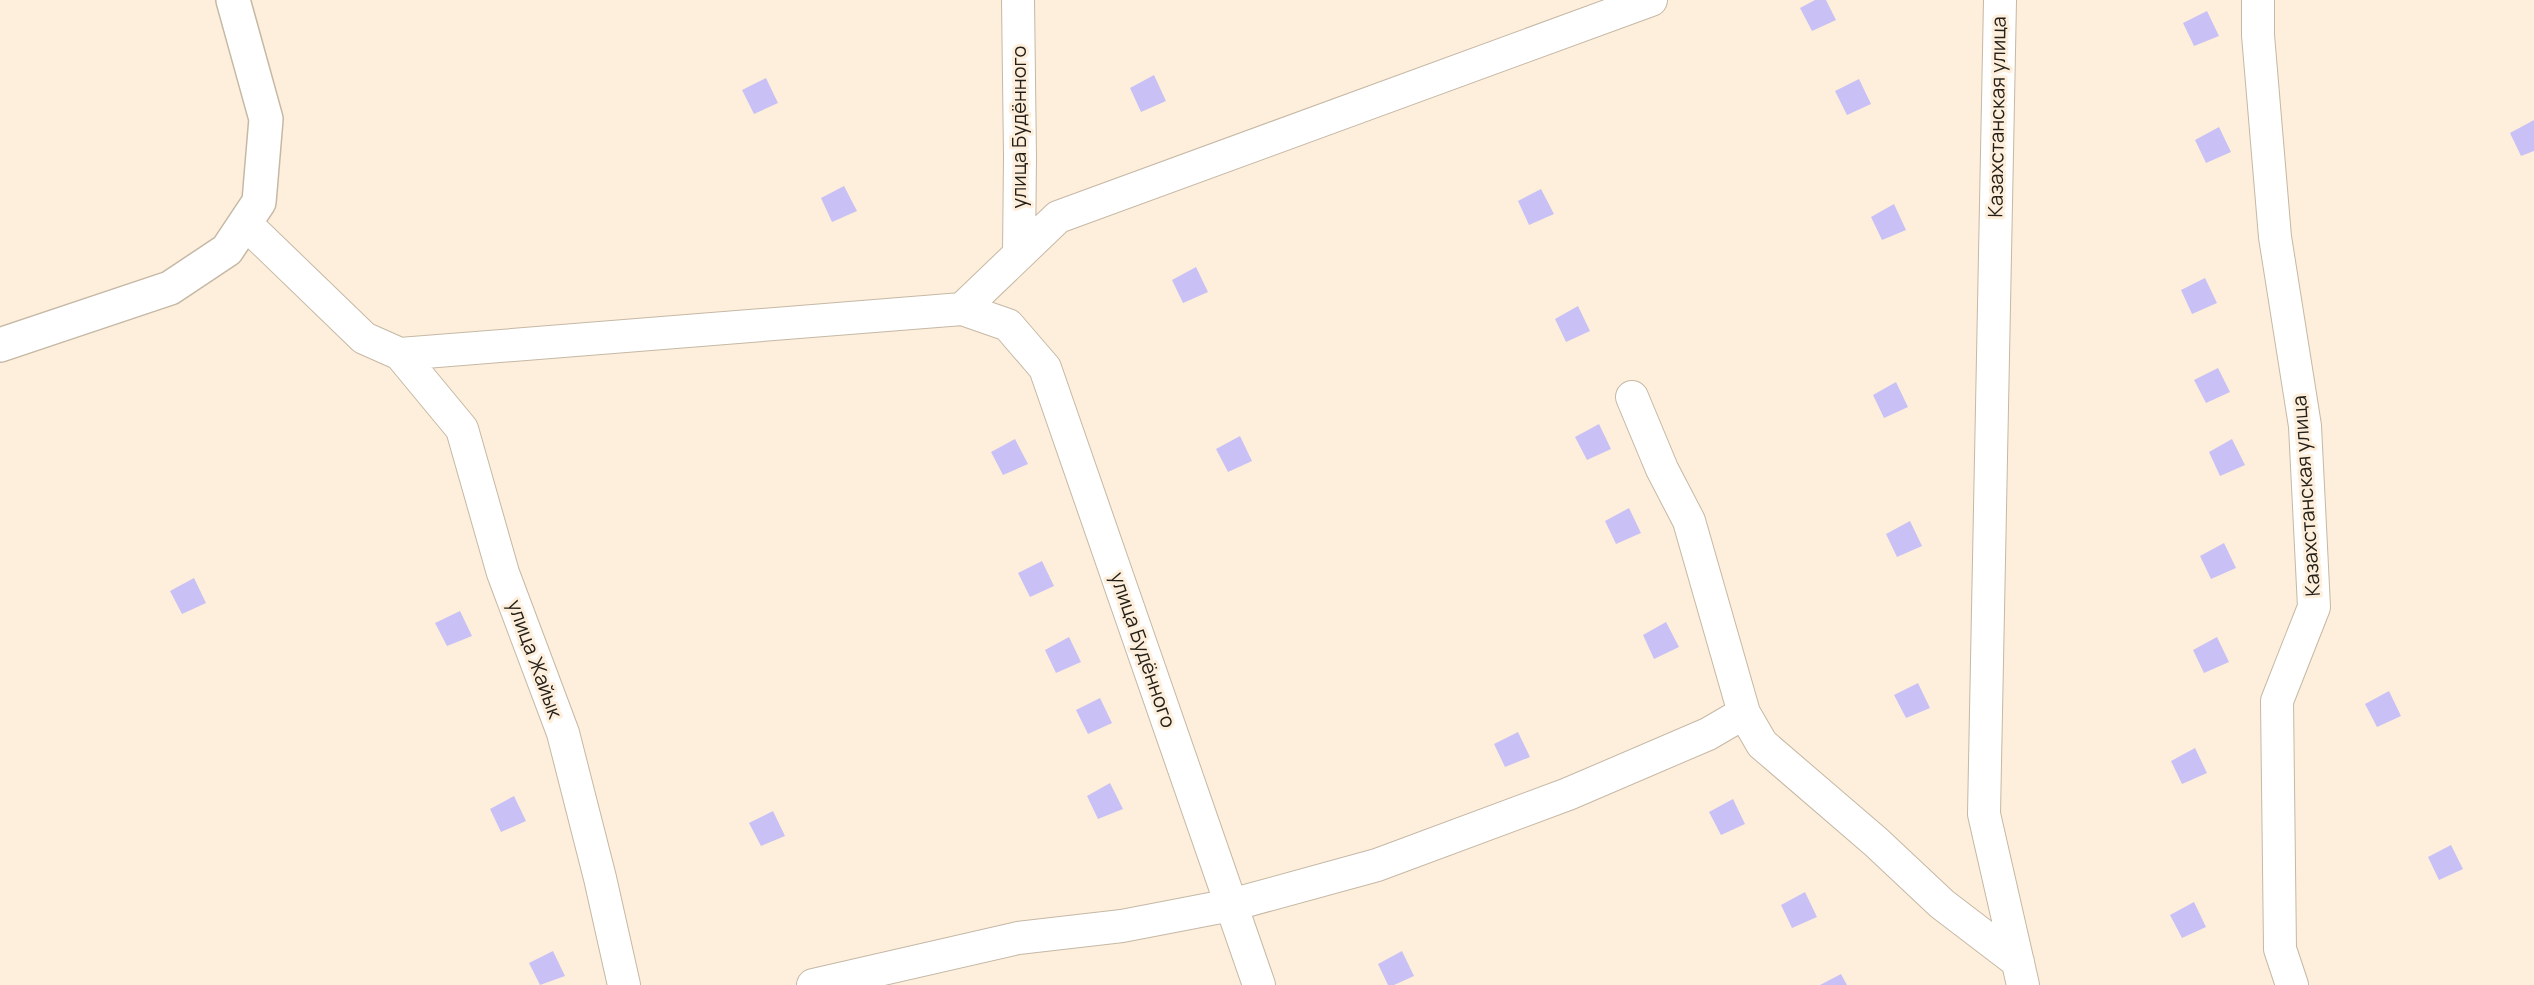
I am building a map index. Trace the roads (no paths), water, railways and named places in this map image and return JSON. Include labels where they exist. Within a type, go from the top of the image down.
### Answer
[{"type":"street","points":[[0,345],[170,288],[227,250],[259,202],[266,118],[233,0]]},
{"type":"street","name":"улица Будённого","points":[[1018,0],[1019,255]]},
{"type":"street","points":[[245,223],[364,338],[400,354],[962,309],[1058,217],[1651,0]]},
{"type":"street","name":"Казахстанская улица","points":[[2000,0],[1984,814],[2020,974]]},
{"type":"street","name":"Казахстанская улица","points":[[2258,0],[2258,35],[2275,237],[2305,426],[2314,607],[2277,701],[2280,949],[2292,985]]},
{"type":"street","name":"улица Будённого","points":[[962,309],[1008,325],[1045,368],[1259,985]]},
{"type":"street","name":"улица Жайык","points":[[400,354],[462,429],[503,573],[563,733],[600,878],[624,985]]},
{"type":"street","points":[[1632,397],[1662,469],[1689,521],[1744,713],[1762,744],[1876,842],[2020,974]]},
{"type":"street","points":[[813,985],[1018,938],[1122,926],[1232,905],[1377,865],[1568,794],[1708,734],[1744,713]]}]
